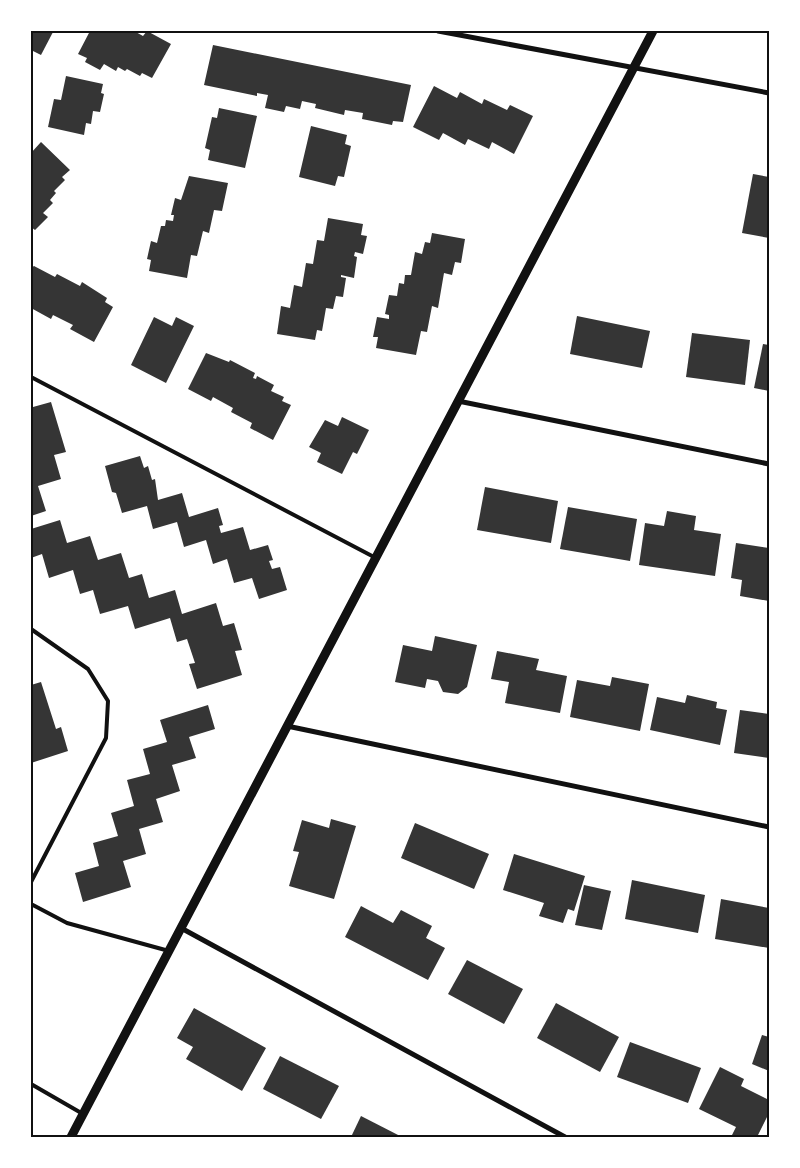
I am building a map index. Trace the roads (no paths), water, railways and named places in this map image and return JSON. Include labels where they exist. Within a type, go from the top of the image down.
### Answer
[{"type":"street","points":[[438,31],[769,93]]},
{"type":"street","points":[[71,1137],[180,927],[377,558],[654,31]]},
{"type":"street","points":[[458,401],[769,464]]},
{"type":"street","points":[[288,726],[769,827]]},
{"type":"street","points":[[180,927],[565,1137]]},
{"type":"lane","points":[[31,377],[377,558]]},
{"type":"lane","points":[[31,629],[88,669],[108,701],[106,738],[31,882]]},
{"type":"lane","points":[[31,904],[67,923],[169,951]]},
{"type":"lane","points":[[31,1084],[83,1114]]}]
